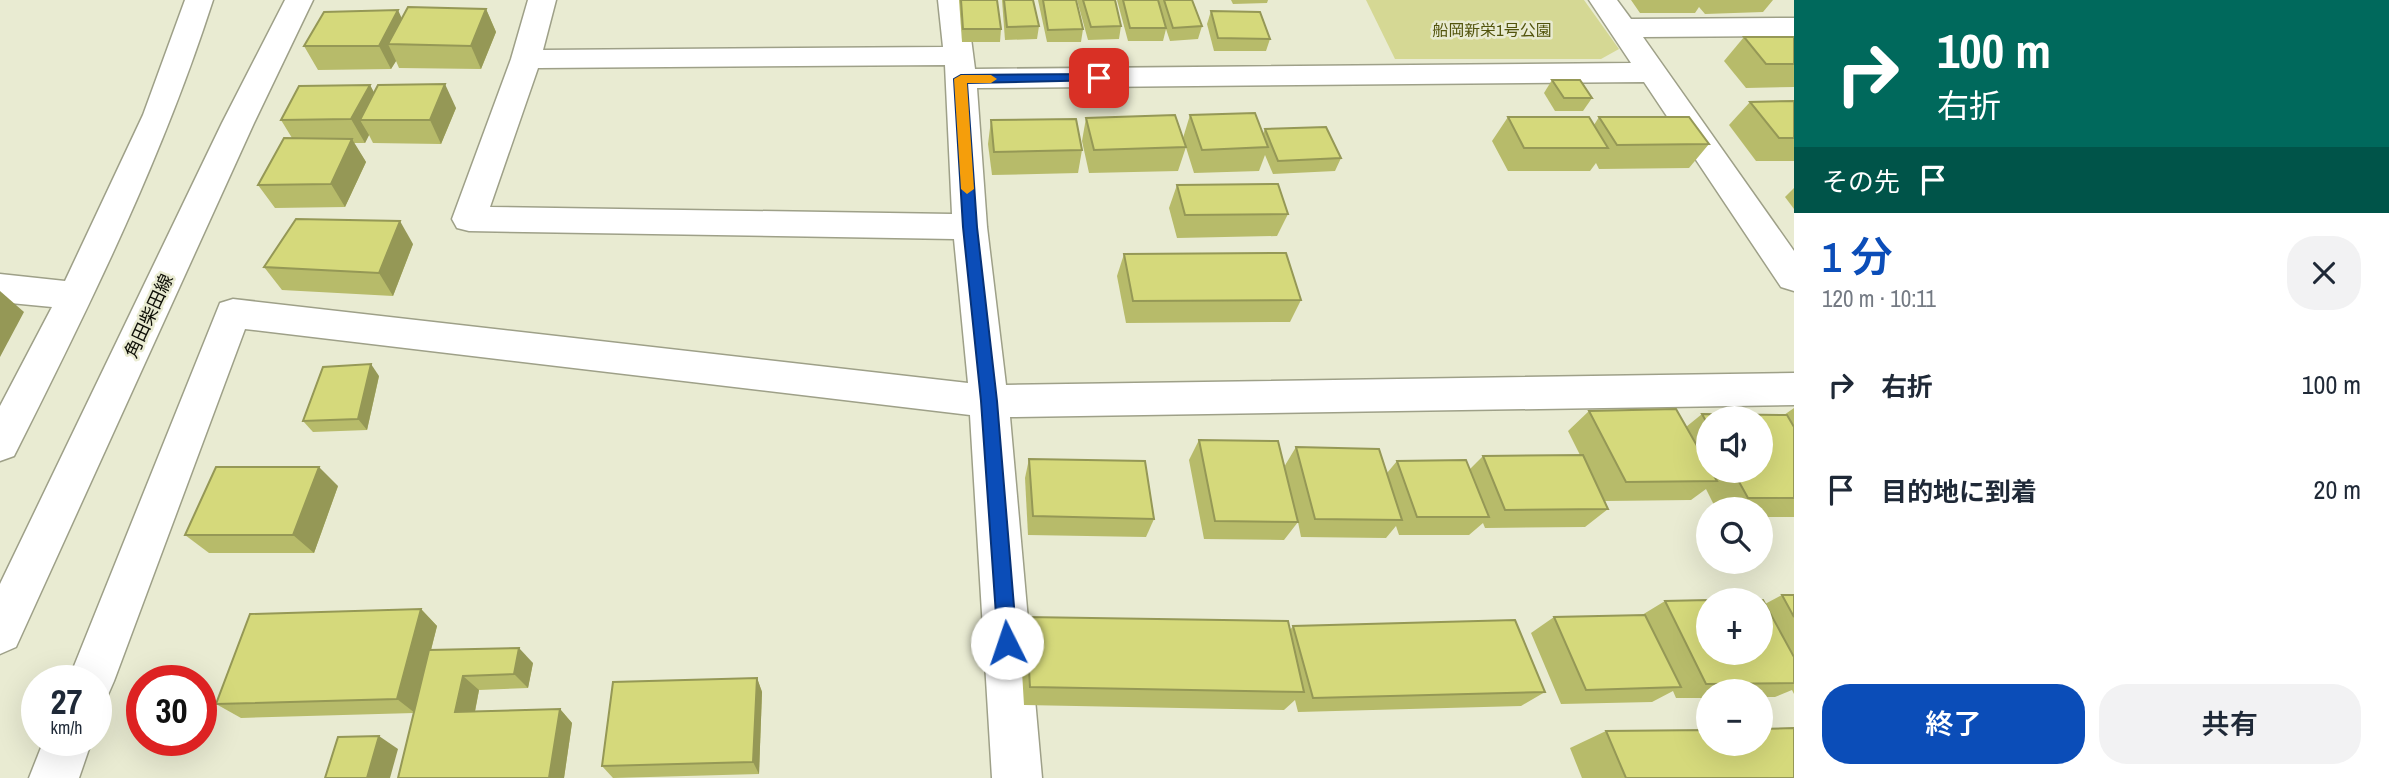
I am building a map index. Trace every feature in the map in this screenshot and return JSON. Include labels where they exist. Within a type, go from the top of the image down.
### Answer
[{"type":"street","points":[[0,444],[76,296],[150,140],[199,0]]},
{"type":"street","name":"角田柴田線","points":[[0,632],[238,123],[299,0]]},
{"type":"street","points":[[542,0],[526,60],[469,219],[970,227]]},
{"type":"street","points":[[952,0],[970,227],[989,401],[1017,778]]},
{"type":"street","points":[[1603,0],[1794,278]]},
{"type":"street","points":[[1624,28],[1794,27]]},
{"type":"street","points":[[526,60],[959,68],[1654,72]]},
{"type":"street","points":[[0,288],[76,296]]},
{"type":"street","points":[[97,665],[233,313],[989,401],[1794,389]]},
{"type":"street","points":[[54,778],[62,756]]},
{"type":"green space","name":"船岡新栄1号公園","points":[[1366,0],[1584,0],[1619,49],[1601,59],[1395,59]]},
{"type":"building","points":[[961,0],[997,0],[1001,29],[963,29]]},
{"type":"building","points":[[1004,0],[1033,0],[1039,26],[1007,27]]},
{"type":"building","points":[[1043,0],[1076,0],[1083,29],[1048,30]]},
{"type":"building","points":[[1083,0],[1115,0],[1121,26],[1091,27]]},
{"type":"building","points":[[1123,0],[1158,0],[1166,28],[1130,28]]},
{"type":"building","points":[[1164,0],[1192,0],[1202,26],[1173,28]]},
{"type":"building","points":[[408,7],[486,9],[471,46],[388,44]]},
{"type":"building","points":[[398,10],[379,46],[304,46],[324,12]]},
{"type":"building","points":[[1211,11],[1260,12],[1270,39],[1218,38]]},
{"type":"building","points":[[1744,37],[1794,37],[1794,64],[1766,64]]},
{"type":"building","points":[[1552,80],[1580,80],[1592,98],[1564,98]]},
{"type":"building","points":[[445,84],[430,120],[360,120],[378,85]]},
{"type":"building","points":[[370,85],[351,119],[281,120],[299,86]]},
{"type":"building","points":[[1794,101],[1794,138],[1779,138],[1750,102]]},
{"type":"building","points":[[1255,113],[1268,147],[1202,150],[1190,115]]},
{"type":"building","points":[[1175,115],[1186,147],[1094,150],[1086,118]]},
{"type":"building","points":[[1508,117],[1589,117],[1608,148],[1524,148]]},
{"type":"building","points":[[1599,117],[1689,117],[1709,144],[1617,145]]},
{"type":"building","points":[[1076,119],[1082,150],[994,152],[991,120]]},
{"type":"building","points":[[1326,127],[1341,158],[1278,161],[1265,129]]},
{"type":"building","points":[[284,138],[352,139],[331,184],[258,185]]},
{"type":"building","points":[[1278,184],[1288,214],[1185,215],[1177,185]]},
{"type":"building","points":[[296,219],[400,221],[379,273],[264,267]]},
{"type":"building","points":[[1286,253],[1301,300],[1133,301],[1124,254]]},
{"type":"building","points":[[371,364],[358,419],[303,421],[323,367]]},
{"type":"building","points":[[1676,409],[1696,444],[1696,481],[1626,482],[1589,411]]},
{"type":"building","points":[[1773,415],[1787,415],[1794,427],[1794,498],[1747,497],[1740,483],[1773,483]]},
{"type":"building","points":[[1199,440],[1278,441],[1298,522],[1215,521]]},
{"type":"building","points":[[1296,447],[1379,449],[1402,520],[1315,519]]},
{"type":"building","points":[[1583,455],[1608,509],[1505,510],[1483,456]]},
{"type":"building","points":[[1029,459],[1145,461],[1154,519],[1033,516]]},
{"type":"building","points":[[1466,460],[1489,517],[1417,517],[1397,461]]},
{"type":"building","points":[[216,467],[319,467],[293,535],[185,535]]},
{"type":"building","points":[[1782,595],[1794,595],[1794,617]]},
{"type":"building","points":[[1696,600],[1696,664],[1665,601]]},
{"type":"building","points":[[421,609],[397,699],[217,704],[250,614]]},
{"type":"building","points":[[1645,615],[1681,687],[1586,690],[1554,617]]},
{"type":"building","points":[[1026,617],[1288,621],[1304,692],[1030,687]]},
{"type":"building","points":[[1773,618],[1794,657],[1794,683],[1773,683],[1773,679],[1704,679],[1697,665],[1773,665]]},
{"type":"building","points":[[1515,620],[1545,692],[1313,698],[1293,626]]},
{"type":"building","points":[[519,648],[514,674],[463,676],[455,712],[560,709],[549,778],[398,778],[429,650]]},
{"type":"building","points":[[757,678],[753,762],[602,766],[613,682]]},
{"type":"building","points":[[1794,728],[1794,778],[1626,778],[1606,731],[1696,730],[1696,756],[1773,756],[1773,729]]},
{"type":"building","points":[[379,736],[367,778],[325,778],[338,737]]},
{"type":"slow traffic","points":[[967,189],[961,79],[991,79]]},
{"type":"route","points":[[1007,643],[989,401],[970,227],[961,79],[1099,78]]}]
